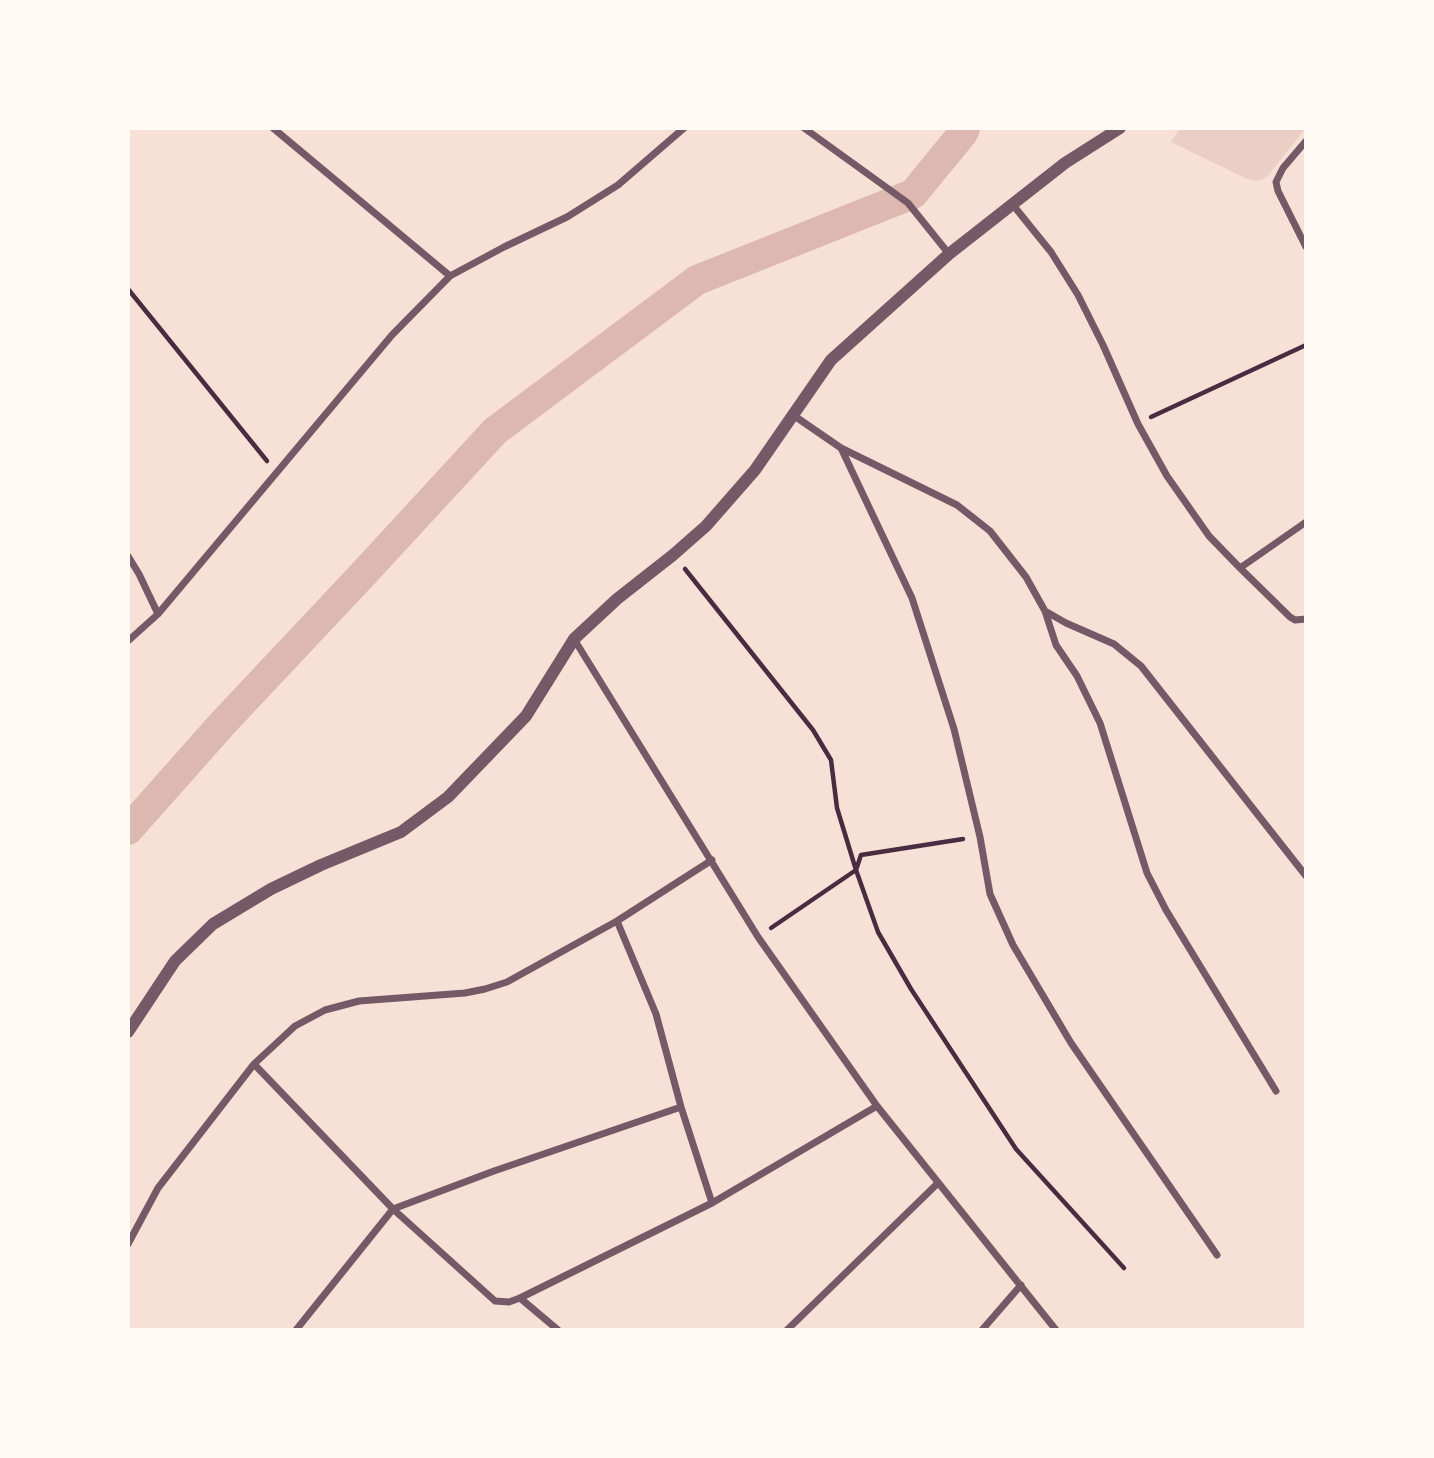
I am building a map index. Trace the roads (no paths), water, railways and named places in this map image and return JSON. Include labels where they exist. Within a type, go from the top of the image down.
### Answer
[{"type":"street","points":[[273,128],[450,276]]},
{"type":"street","points":[[128,641],[158,614],[392,335],[450,276],[567,216],[618,185],[684,128]]},
{"type":"street","points":[[804,128],[908,203],[949,254]]},
{"type":"street","points":[[128,1032],[175,961],[213,924],[271,889],[321,864],[401,832],[448,797],[526,716],[574,639],[617,599],[706,526],[755,470],[831,360],[949,254],[1065,163],[1120,128]]},
{"type":"street","points":[[1306,141],[1283,168],[1276,182],[1306,247]]},
{"type":"street","points":[[1013,205],[1051,252],[1078,295],[1138,424],[1167,476],[1209,536],[1290,618],[1306,619]]},
{"type":"street","points":[[793,415],[841,448],[957,505],[990,531],[1026,577],[1045,611],[1056,645],[1076,676],[1100,723],[1147,873],[1166,910],[1276,1091]]},
{"type":"street","points":[[841,448],[912,598],[954,729],[980,837],[990,894],[1013,945],[1071,1043],[1217,1255]]},
{"type":"street","points":[[1240,568],[1306,522]]},
{"type":"street","points":[[128,556],[158,614]]},
{"type":"street","points":[[1045,611],[1114,644],[1141,666],[1305,871]]},
{"type":"street","points":[[574,639],[758,937],[877,1106],[1056,1330]]},
{"type":"street","points":[[128,1244],[158,1188],[254,1064],[295,1026],[325,1010],[359,1001],[465,993],[507,982],[617,921],[712,860]]},
{"type":"street","points":[[617,921],[656,1014],[681,1107],[712,1203]]},
{"type":"street","points":[[254,1064],[393,1209],[495,1301],[509,1302],[712,1203],[877,1106]]},
{"type":"street","points":[[296,1330],[393,1209],[494,1171],[681,1107]]},
{"type":"street","points":[[787,1330],[938,1184]]},
{"type":"street","points":[[982,1330],[1021,1285]]},
{"type":"street","points":[[520,1298],[558,1330]]},
{"type":"waterway","points":[[128,830],[223,723],[495,431],[697,280],[913,194],[965,128]]}]
